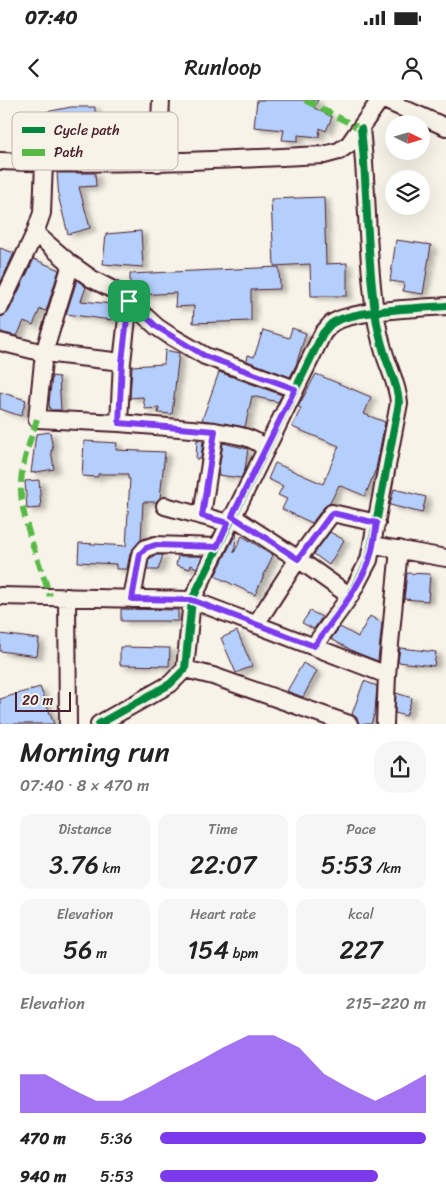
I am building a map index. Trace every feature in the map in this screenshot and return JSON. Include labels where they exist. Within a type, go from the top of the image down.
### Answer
[{"type":"street","points":[[178,162],[324,155],[339,151],[349,144],[380,100]]},
{"type":"street","points":[[384,100],[446,127]]},
{"type":"street","points":[[314,646],[350,596],[366,569],[373,545],[384,475],[399,403],[399,393],[383,351],[375,312],[368,251],[361,129]]},
{"type":"street","points":[[0,307],[35,233],[43,204],[44,170]]},
{"type":"street","points":[[35,233],[71,264],[92,279],[121,294],[157,327],[205,356],[295,389]]},
{"type":"street","points":[[71,264],[44,352],[37,419],[119,423],[215,431],[254,439],[265,449]]},
{"type":"street","points":[[119,423],[122,362],[129,301]]},
{"type":"street","points":[[100,724],[170,684],[185,670],[192,600],[323,333],[331,324],[344,318],[375,312],[446,306]]},
{"type":"street","points":[[0,342],[44,352],[122,362]]},
{"type":"street","points":[[202,516],[215,431]]},
{"type":"street","points":[[166,506],[202,516],[230,520],[298,559],[350,596]]},
{"type":"street","points":[[256,624],[298,559],[332,513],[377,523]]},
{"type":"street","points":[[132,599],[140,554],[146,548],[155,545],[217,547]]},
{"type":"street","points":[[373,545],[446,558]]},
{"type":"street","points":[[385,724],[387,675],[399,549]]},
{"type":"street","points":[[0,596],[192,600],[387,675]]},
{"type":"street","points":[[67,597],[68,724]]},
{"type":"street","points":[[185,670],[213,676],[349,724]]},
{"type":"building","points":[[257,100],[318,100],[314,108],[332,117],[326,131],[320,128],[319,137],[298,135],[298,141],[282,140],[284,130],[254,127]]},
{"type":"building","points":[[71,107],[95,107],[95,112],[46,112]]},
{"type":"building","points":[[57,173],[95,173],[96,186],[79,187],[90,228],[68,234],[59,199]]},
{"type":"building","points":[[324,197],[326,264],[347,263],[347,296],[311,296],[310,264],[274,266],[271,199]]},
{"type":"building","points":[[141,231],[143,267],[103,264],[106,234]]},
{"type":"building","points":[[396,240],[431,245],[423,294],[403,291],[404,283],[390,281]]},
{"type":"building","points":[[0,248],[14,253],[0,284]]},
{"type":"building","points":[[34,259],[59,270],[46,311],[40,309],[33,325],[24,321],[17,336],[4,333],[0,331],[0,317],[9,311]]},
{"type":"building","points":[[279,267],[280,289],[251,290],[251,321],[193,323],[194,306],[175,307],[176,293],[137,295],[130,289],[130,274]]},
{"type":"building","points":[[77,280],[86,287],[81,301],[113,304],[111,320],[66,314]]},
{"type":"building","points":[[292,328],[306,333],[296,365],[290,377],[247,361],[248,355],[254,357],[263,330],[289,338]]},
{"type":"building","points":[[165,350],[179,353],[172,414],[158,413],[159,408],[145,409],[143,397],[130,398],[132,366],[164,364]]},
{"type":"building","points":[[219,372],[282,395],[278,402],[252,396],[245,427],[202,420]]},
{"type":"building","points":[[316,374],[371,397],[364,414],[385,422],[376,469],[365,496],[339,485],[330,503],[324,507],[312,523],[282,509],[287,499],[278,495],[283,486],[268,479],[275,463],[323,484],[339,446],[292,427],[301,408],[298,407]]},
{"type":"building","points":[[52,376],[59,377],[61,410],[50,410]]},
{"type":"building","points":[[0,392],[26,400],[21,416],[0,409]]},
{"type":"building","points":[[50,432],[54,469],[31,473],[36,434]]},
{"type":"building","points":[[197,440],[203,440],[201,459],[196,459]]},
{"type":"building","points":[[84,441],[117,443],[116,450],[165,452],[160,498],[156,502],[143,502],[141,540],[130,553],[127,569],[116,569],[116,564],[78,562],[79,543],[126,546],[130,479],[128,479],[128,474],[98,474],[98,477],[82,476]]},
{"type":"building","points":[[223,443],[248,449],[245,469],[241,478],[218,475]]},
{"type":"building","points":[[39,480],[41,508],[27,509],[25,481]]},
{"type":"building","points":[[394,489],[426,497],[422,513],[390,505]]},
{"type":"building","points":[[237,531],[234,553],[242,536],[273,555],[255,595],[215,576]]},
{"type":"building","points":[[330,532],[344,540],[329,565],[314,554]]},
{"type":"building","points":[[156,555],[163,555],[158,570],[147,570],[149,559]]},
{"type":"building","points":[[178,556],[202,557],[197,568],[191,565],[190,569],[176,565]]},
{"type":"building","points":[[407,573],[430,574],[428,601],[404,599]]},
{"type":"building","points":[[121,609],[178,610],[178,621],[121,621]]},
{"type":"building","points":[[310,611],[322,617],[314,629],[302,623]]},
{"type":"building","points":[[370,616],[382,623],[378,661],[355,652],[331,639],[340,627],[358,637]]},
{"type":"building","points":[[237,631],[252,666],[236,673],[221,638]]},
{"type":"building","points":[[0,634],[39,639],[37,656],[0,651]]},
{"type":"building","points":[[120,647],[170,648],[169,666],[120,665]]},
{"type":"building","points":[[400,648],[436,652],[434,666],[398,662]]},
{"type":"building","points":[[303,663],[317,671],[303,697],[287,691]]},
{"type":"building","points":[[364,681],[377,686],[375,712],[371,724],[359,724],[357,718],[352,714]]},
{"type":"building","points":[[40,687],[54,724],[0,724],[0,699]]},
{"type":"building","points":[[396,693],[412,698],[406,716],[395,713]]},
{"type":"marked path","points":[[305,100],[361,129]]},
{"type":"marked path","points":[[37,419],[23,467],[21,496],[27,524],[50,596]]},
{"type":"cycle path","points":[[314,646],[350,596],[369,560],[399,403],[395,383],[381,342],[375,311],[370,266],[361,129]]},
{"type":"cycle path","points":[[99,724],[170,684],[185,669],[192,600],[323,333],[331,324],[340,319],[353,316],[386,310],[446,306]]},
{"type":"route","points":[[129,301],[157,327],[205,356],[295,389],[232,516],[298,559],[332,513],[377,523],[366,569],[350,596],[314,646],[192,600],[132,599],[140,554],[146,548],[155,545],[217,547],[228,523],[202,516],[215,431],[119,423],[122,362],[129,301]]}]
